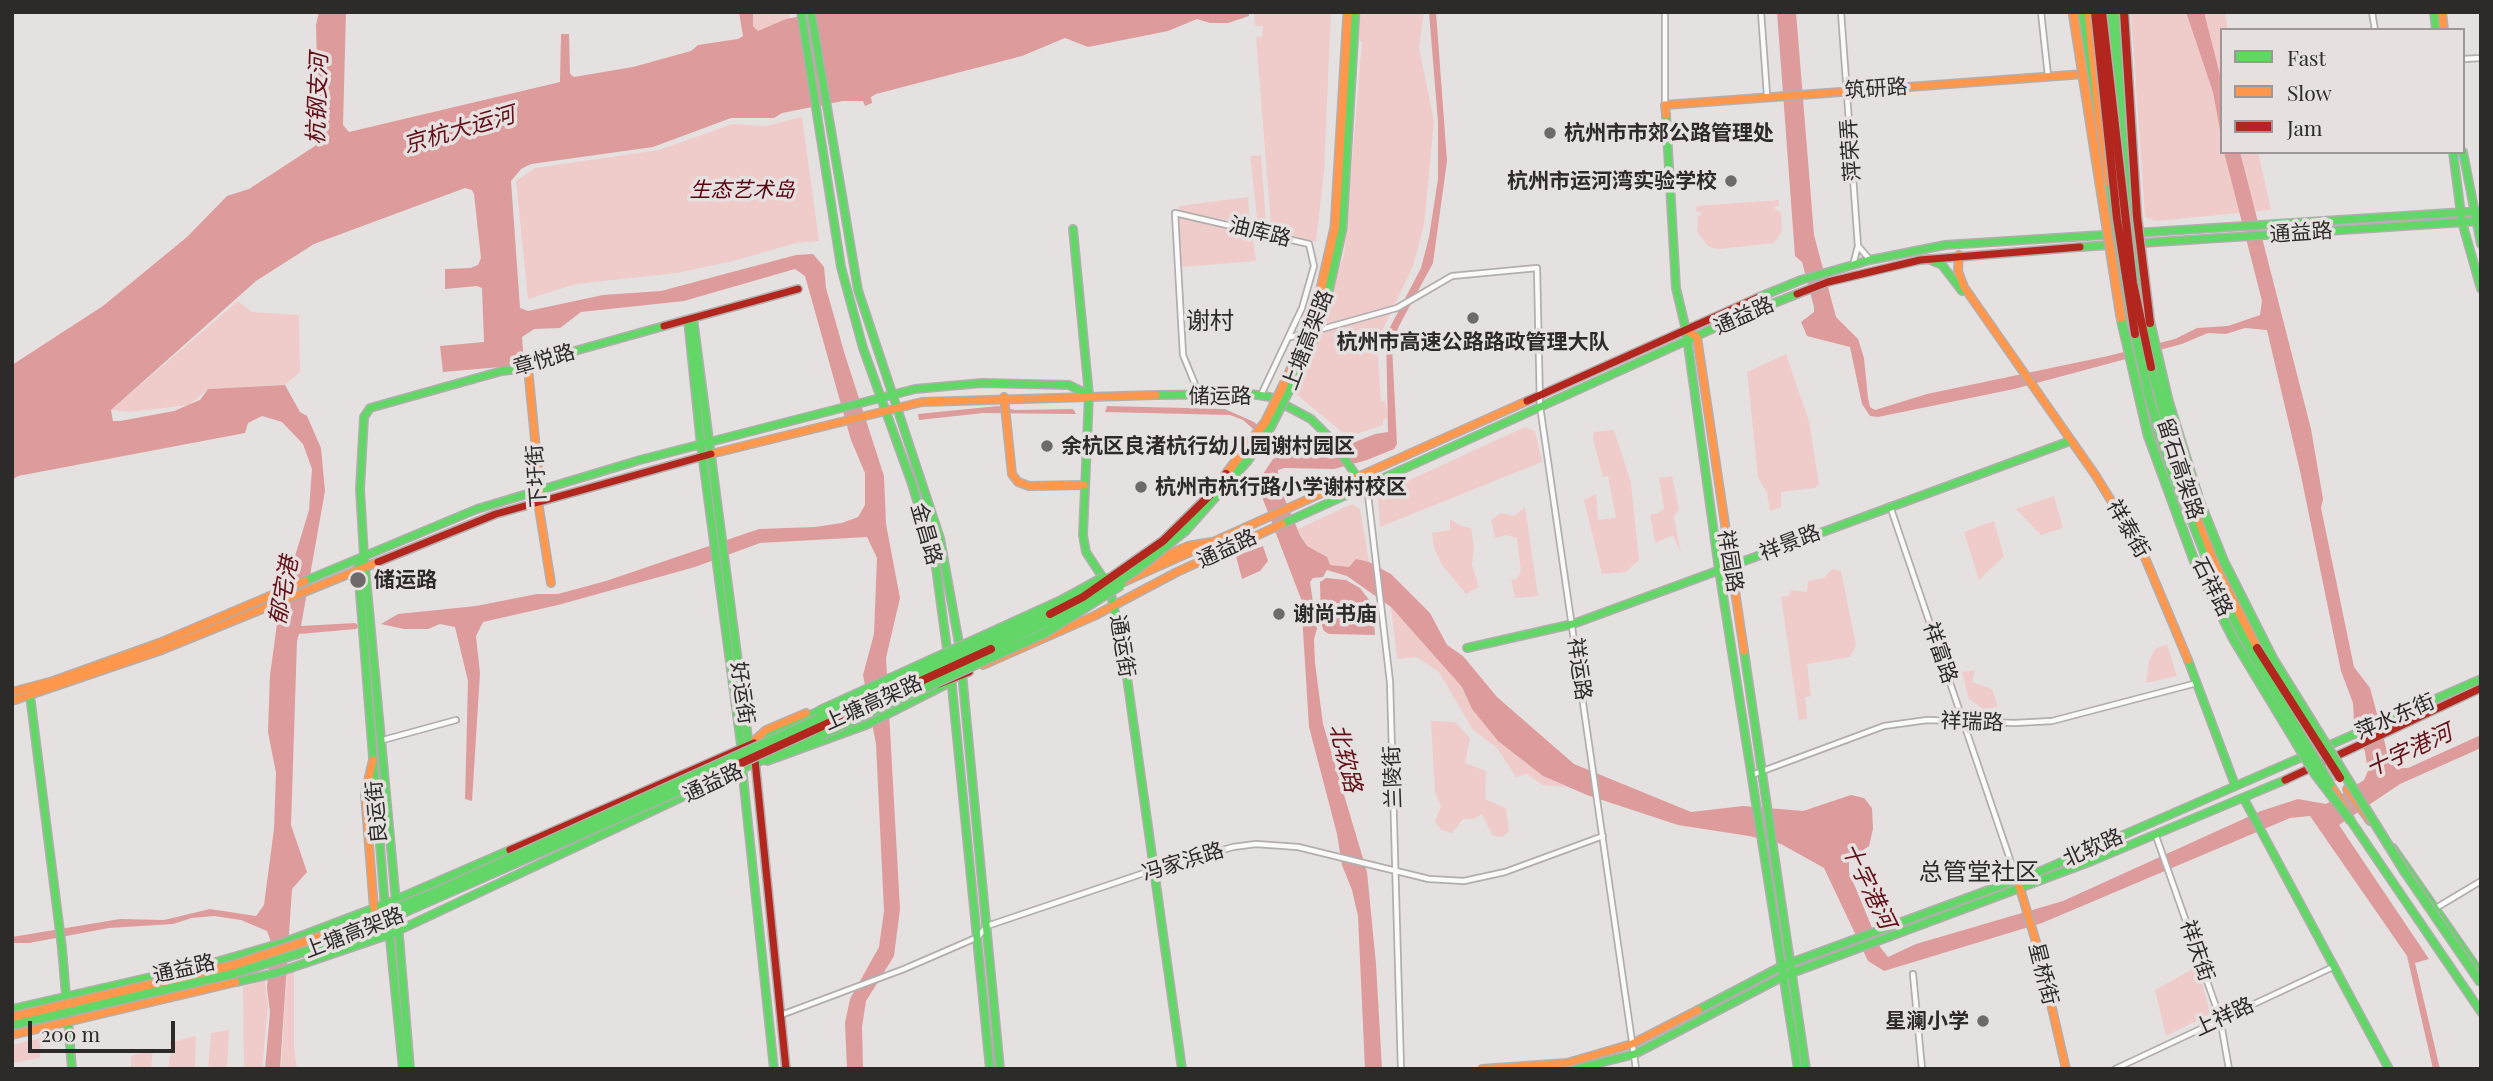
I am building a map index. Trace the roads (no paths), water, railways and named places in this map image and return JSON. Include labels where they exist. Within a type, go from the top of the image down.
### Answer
[{"type":"main road","name":"金昌路","points":[[801,12],[847,292],[935,560],[952,681],[990,1069]]},
{"type":"main road","name":"金昌路","points":[[811,12],[858,290],[940,538],[960,648],[1000,1069]]},
{"type":"main road","name":"上塘高架路","points":[[12,1017],[234,965],[340,930],[436,892],[1059,610],[1083,597],[1163,541],[1209,496],[1266,421],[1302,347],[1318,302],[1335,227],[1348,12]]},
{"type":"main road","name":"上塘高架路","points":[[12,1025],[232,974],[339,941],[397,918],[910,687],[1081,606],[1135,571],[1185,531],[1247,461],[1270,428],[1310,348],[1325,306],[1342,229],[1355,12]]},
{"type":"main road","name":"留石高架路","points":[[2073,12],[2123,338],[2145,425],[2171,503],[2195,563],[2239,650],[2315,774],[2366,841],[2481,1012]]},
{"type":"main road","name":"石祥路","points":[[2081,12],[2113,239],[2134,360],[2178,511],[2209,585],[2331,795],[2481,1019]]},
{"type":"main road","points":[[2088,12],[2101,119],[2105,183]]},
{"type":"main road","name":"留石高架路","points":[[2095,12],[2117,219],[2131,314],[2149,397],[2173,465],[2206,544],[2257,649],[2366,841]]},
{"type":"main road","name":"留石高架路","points":[[2102,12],[2133,283],[2147,358],[2173,465],[2173,476],[2213,576],[2257,649],[2305,726],[2481,983]]},
{"type":"main road","points":[[2109,12],[2126,169]]},
{"type":"main road","name":"石祥路","points":[[2116,12],[2132,238],[2149,343],[2160,396],[2207,537],[2257,649],[2365,811],[2481,974]]},
{"type":"main road","name":"留石高架路","points":[[2124,12],[2137,217],[2149,317],[2168,400],[2190,477],[2224,562],[2267,649],[2405,873]]},
{"type":"main road","name":"筑研路","points":[[1665,105],[1767,95],[2088,73]]},
{"type":"main road","name":"祥园路","points":[[1665,105],[1676,288],[1686,330],[1720,570],[1782,967]]},
{"type":"main road","points":[[2453,154],[2462,222],[2481,289]]},
{"type":"main road","points":[[2463,154],[2477,211],[2481,244]]},
{"type":"main road","name":"通益路","points":[[2132,238],[2240,226],[2477,211]]},
{"type":"main road","name":"通益路","points":[[960,648],[1267,520],[1686,330],[1825,272],[1945,245],[2010,241],[2242,237],[2478,221]]},
{"type":"main road","name":"通运街","points":[[1073,229],[1089,395],[1082,515],[1086,552],[1104,579],[1115,603],[1182,1069]]},
{"type":"main road","name":"通益路","points":[[12,1035],[254,978],[308,963],[395,932],[867,711],[922,686],[952,681],[1094,616],[1115,603],[1271,529],[1539,406],[1805,290],[1927,259],[2113,239]]},
{"type":"main road","points":[[1994,252],[2010,241]]},
{"type":"main road","name":"祥泰街","points":[[1959,255],[1958,271],[1972,299]]},
{"type":"main road","name":"祥泰街","points":[[1927,259],[1942,265],[1972,299],[2096,476],[2143,554],[2161,590],[2235,785]]},
{"type":"main road","name":"章悦路","points":[[360,489],[364,417],[370,408],[502,371],[528,368],[539,360],[798,289]]},
{"type":"main road","name":"好运街","points":[[690,319],[745,746],[742,769],[774,1069]]},
{"type":"main road","points":[[1686,330],[1697,337]]},
{"type":"main road","name":"祥园路","points":[[1697,337],[1792,963]]},
{"type":"main road","name":"下圩街","points":[[528,368],[540,489],[538,502],[551,583]]},
{"type":"main road","points":[[12,701],[159,643],[313,588],[358,568],[366,560],[477,509],[540,489],[915,388],[982,383],[1069,385],[1089,395]]},
{"type":"main road","name":"储运路","points":[[706,455],[922,401],[1089,395],[1261,396],[1270,397],[1311,419],[1330,438],[1358,478]]},
{"type":"main road","points":[[1004,397],[1012,474],[1018,482],[1029,486],[1084,485]]},
{"type":"main road","name":"祥景路","points":[[1467,648],[1573,624],[2070,441]]},
{"type":"main road","points":[[279,599],[314,578],[485,518],[706,455]]},
{"type":"main road","name":"好运街","points":[[706,455],[745,746],[756,763],[786,1069]]},
{"type":"main road","points":[[2173,476],[2193,540],[2238,637]]},
{"type":"main road","name":"良运街","points":[[360,489],[396,900],[395,932],[403,1069]]},
{"type":"main road","points":[[745,746],[766,730],[864,692],[1104,579],[1188,546],[1220,540]]},
{"type":"main road","points":[[745,746],[1060,601],[1163,541]]},
{"type":"main road","name":"良运街","points":[[358,568],[385,905],[395,932],[410,1069]]},
{"type":"main road","points":[[756,763],[1045,633],[1107,597],[1135,571]]},
{"type":"main road","name":"萍水东街","points":[[2315,766],[2481,679]]},
{"type":"main road","points":[[756,763],[804,750],[866,725],[952,681]]},
{"type":"main road","name":"萍水东街","points":[[2308,755],[2322,747],[2384,728],[2481,688]]},
{"type":"main road","points":[[12,692],[30,692]]},
{"type":"main road","points":[[30,692],[67,996],[72,1069]]},
{"type":"main road","name":"通益路","points":[[12,1009],[257,950],[305,935],[385,905],[745,746]]},
{"type":"main road","name":"北软路","points":[[2019,884],[2235,785],[2308,755]]},
{"type":"main road","points":[[373,760],[365,794],[374,909]]},
{"type":"main road","name":"北软路","points":[[1482,1069],[1567,1063],[1632,1044],[1782,967],[1881,935],[2156,836],[2315,766]]},
{"type":"main road","points":[[2244,799],[2389,1069]]},
{"type":"main road","name":"星桥街","points":[[2019,884],[2066,1069]]},
{"type":"main road","name":"北软路","points":[[1576,1069],[1635,1054],[1784,976],[1856,943]]},
{"type":"main road","points":[[1792,963],[1806,1069]]},
{"type":"main road","points":[[1782,967],[1798,1069]]},
{"type":"street","points":[[1665,12],[1665,105]]},
{"type":"street","points":[[1762,12],[1767,95]]},
{"type":"street","name":"萍荣弄","points":[[1841,12],[1858,247],[1853,265]]},
{"type":"street","points":[[2041,12],[2048,76]]},
{"type":"street","name":"油库路","points":[[1199,396],[1183,355],[1175,213],[1309,244],[1314,266],[1291,337],[1261,396]]},
{"type":"street","points":[[1858,247],[1870,260]]},
{"type":"street","name":"祥运路","points":[[1291,337],[1397,308],[1452,276],[1537,268],[1539,406],[1636,1069]]},
{"type":"street","name":"兰陵街","points":[[1367,486],[1390,682],[1401,1069]]},
{"type":"street","name":"祥富路","points":[[1890,506],[2019,884]]},
{"type":"street","name":"祥瑞路","points":[[1752,775],[1884,726],[1927,720],[2015,723],[2052,720],[2197,683]]},
{"type":"street","points":[[383,740],[456,720]]},
{"type":"street","name":"冯家浜路","points":[[987,926],[1153,870],[1233,847],[1256,844],[1331,854],[1429,879],[1464,881],[1505,872],[1602,836]]},
{"type":"street","name":"祥庆街","points":[[2156,836],[2220,1018],[2229,1069]]},
{"type":"street","points":[[2436,908],[2481,881]]},
{"type":"street","points":[[781,1015],[881,979],[978,937],[987,926]]},
{"type":"street","name":"上祥路","points":[[2115,1069],[2333,967]]},
{"type":"street","points":[[1913,974],[1922,1069]]},
{"type":"water","name":"京杭大运河","points":[[319,12],[346,12],[343,125],[349,132],[560,82],[561,34],[569,34],[570,74],[574,77],[633,67],[691,51],[698,45],[738,39],[743,36],[739,12],[753,12],[753,26],[758,31],[786,19],[824,12],[1249,12],[1249,16],[1228,23],[1210,23],[1197,19],[1168,31],[1088,47],[1065,38],[1022,56],[876,94],[871,97],[872,103],[865,106],[863,101],[843,101],[782,113],[774,118],[731,118],[653,147],[531,164],[521,169],[511,181],[520,308],[528,311],[603,295],[661,291],[796,255],[813,254],[824,267],[826,288],[845,355],[884,476],[886,524],[900,598],[886,658],[900,909],[894,956],[866,1001],[862,1027],[863,1069],[847,1069],[845,1023],[850,999],[879,947],[884,911],[876,744],[863,675],[874,634],[877,558],[867,537],[760,543],[695,567],[558,605],[483,622],[476,636],[480,673],[472,801],[465,799],[468,681],[455,627],[440,624],[428,629],[404,629],[381,624],[398,614],[476,606],[537,594],[558,594],[606,581],[759,529],[815,527],[842,523],[858,517],[865,505],[865,473],[851,440],[805,276],[795,269],[684,301],[581,312],[560,328],[534,329],[522,337],[524,365],[443,372],[440,346],[484,342],[482,288],[477,286],[445,289],[445,269],[470,268],[478,265],[481,258],[474,194],[472,190],[465,188],[314,244],[256,281],[111,410],[113,421],[120,421],[174,411],[200,400],[208,389],[285,385],[300,412],[307,416],[321,448],[325,491],[301,626],[355,623],[359,626],[356,629],[299,634],[297,641],[291,825],[307,872],[292,889],[280,1069],[265,1069],[270,1012],[267,988],[271,942],[267,931],[241,920],[214,916],[192,918],[173,924],[109,928],[29,943],[12,943],[12,937],[120,919],[164,920],[210,909],[256,916],[264,905],[274,829],[276,773],[268,732],[270,675],[279,609],[309,510],[312,469],[303,444],[282,422],[262,416],[248,423],[245,433],[18,476],[12,480],[12,365],[103,306],[187,237],[227,196],[249,189],[315,146],[319,133],[316,25]]},
{"type":"water","points":[[1429,12],[1436,12],[1447,161],[1433,263],[1399,326],[1392,346],[1397,444],[1394,449],[1367,460],[1334,469],[1278,470],[1278,483],[1300,535],[1307,546],[1327,557],[1330,565],[1349,567],[1356,559],[1369,562],[1391,574],[1430,613],[1447,645],[1463,656],[1497,697],[1574,764],[1691,812],[1743,806],[1803,811],[1851,795],[1864,798],[1872,808],[1873,829],[1869,846],[1849,860],[1849,872],[1880,947],[1888,957],[1916,944],[2063,901],[2261,811],[2298,799],[2326,804],[2364,780],[2368,771],[2365,752],[2354,722],[2353,703],[2341,671],[2300,471],[2267,330],[2245,328],[2226,334],[2208,333],[2182,344],[2014,389],[1878,417],[1870,416],[1862,404],[1850,347],[1807,336],[1801,322],[1814,312],[1814,307],[1802,262],[1795,256],[1777,12],[1796,12],[1814,235],[1836,317],[1858,339],[1864,358],[1870,407],[1875,410],[1927,394],[2108,356],[2175,339],[2197,328],[2228,326],[2260,315],[2262,301],[2225,154],[2241,154],[2311,429],[2323,499],[2321,508],[2354,667],[2370,688],[2390,762],[2396,768],[2408,768],[2481,735],[2481,748],[2400,784],[2339,825],[2429,959],[2415,963],[2440,1069],[2433,1069],[2407,956],[2310,816],[2290,818],[2042,923],[1884,971],[1868,961],[1824,868],[1781,844],[1678,825],[1587,795],[1543,776],[1498,741],[1472,709],[1462,687],[1391,607],[1347,576],[1327,570],[1323,577],[1313,578],[1310,582],[1317,629],[1314,639],[1315,663],[1323,724],[1367,872],[1382,1069],[1365,1069],[1358,916],[1342,865],[1337,834],[1309,727],[1301,599],[1259,489],[1259,480],[1275,456],[1275,448],[1243,420],[1230,415],[1105,412],[1107,406],[1225,409],[1254,422],[1286,451],[1306,456],[1320,456],[1375,434],[1388,432],[1386,335],[1421,268],[1429,237],[1438,179],[1438,122]]},
{"type":"water","points":[[2186,12],[2204,12],[2220,75],[2220,130],[2213,92]]},
{"type":"water","points":[[998,406],[1015,410],[1073,409],[1076,414],[983,413],[919,420],[918,414]]},
{"type":"water","points":[[1263,546],[1268,561],[1260,571],[1242,579],[1236,556]]},
{"type":"water","points":[[1326,578],[1346,580],[1360,588],[1373,605],[1375,635],[1329,634],[1324,631],[1321,624],[1320,582]]},
{"type":"place","name":"杭州市市郊公路管理处","points":[[1550,133]]},
{"type":"place","name":"杭州市运河湾实验学校","points":[[1731,181]]},
{"type":"place","name":"杭州市高速公路路政管理大队","points":[[1473,318]]},
{"type":"place","name":"余杭区良渚杭行幼儿园谢村园区","points":[[1047,446]]},
{"type":"place","name":"杭州市杭行路小学谢村校区","points":[[1141,487]]},
{"type":"place","name":"储运路","points":[[358,580]]},
{"type":"place","name":"谢尚书庙","points":[[1279,614]]},
{"type":"place","name":"星澜小学","points":[[1983,1021]]},
{"type":"district","name":"谢村","points":[[1210,322]]},
{"type":"district","name":"总管堂社区","points":[[1979,873]]},
{"type":"water label","name":"杭钢支河","points":[[318,99]]},
{"type":"water label","name":"郁宅港","points":[[284,591]]},
{"type":"water label","name":"十字港河","points":[[2409,751]]},
{"type":"water label","name":"十字港河","points":[[1868,886]]},
{"type":"park label","name":"生态艺术岛","points":[[742,190]]}]
